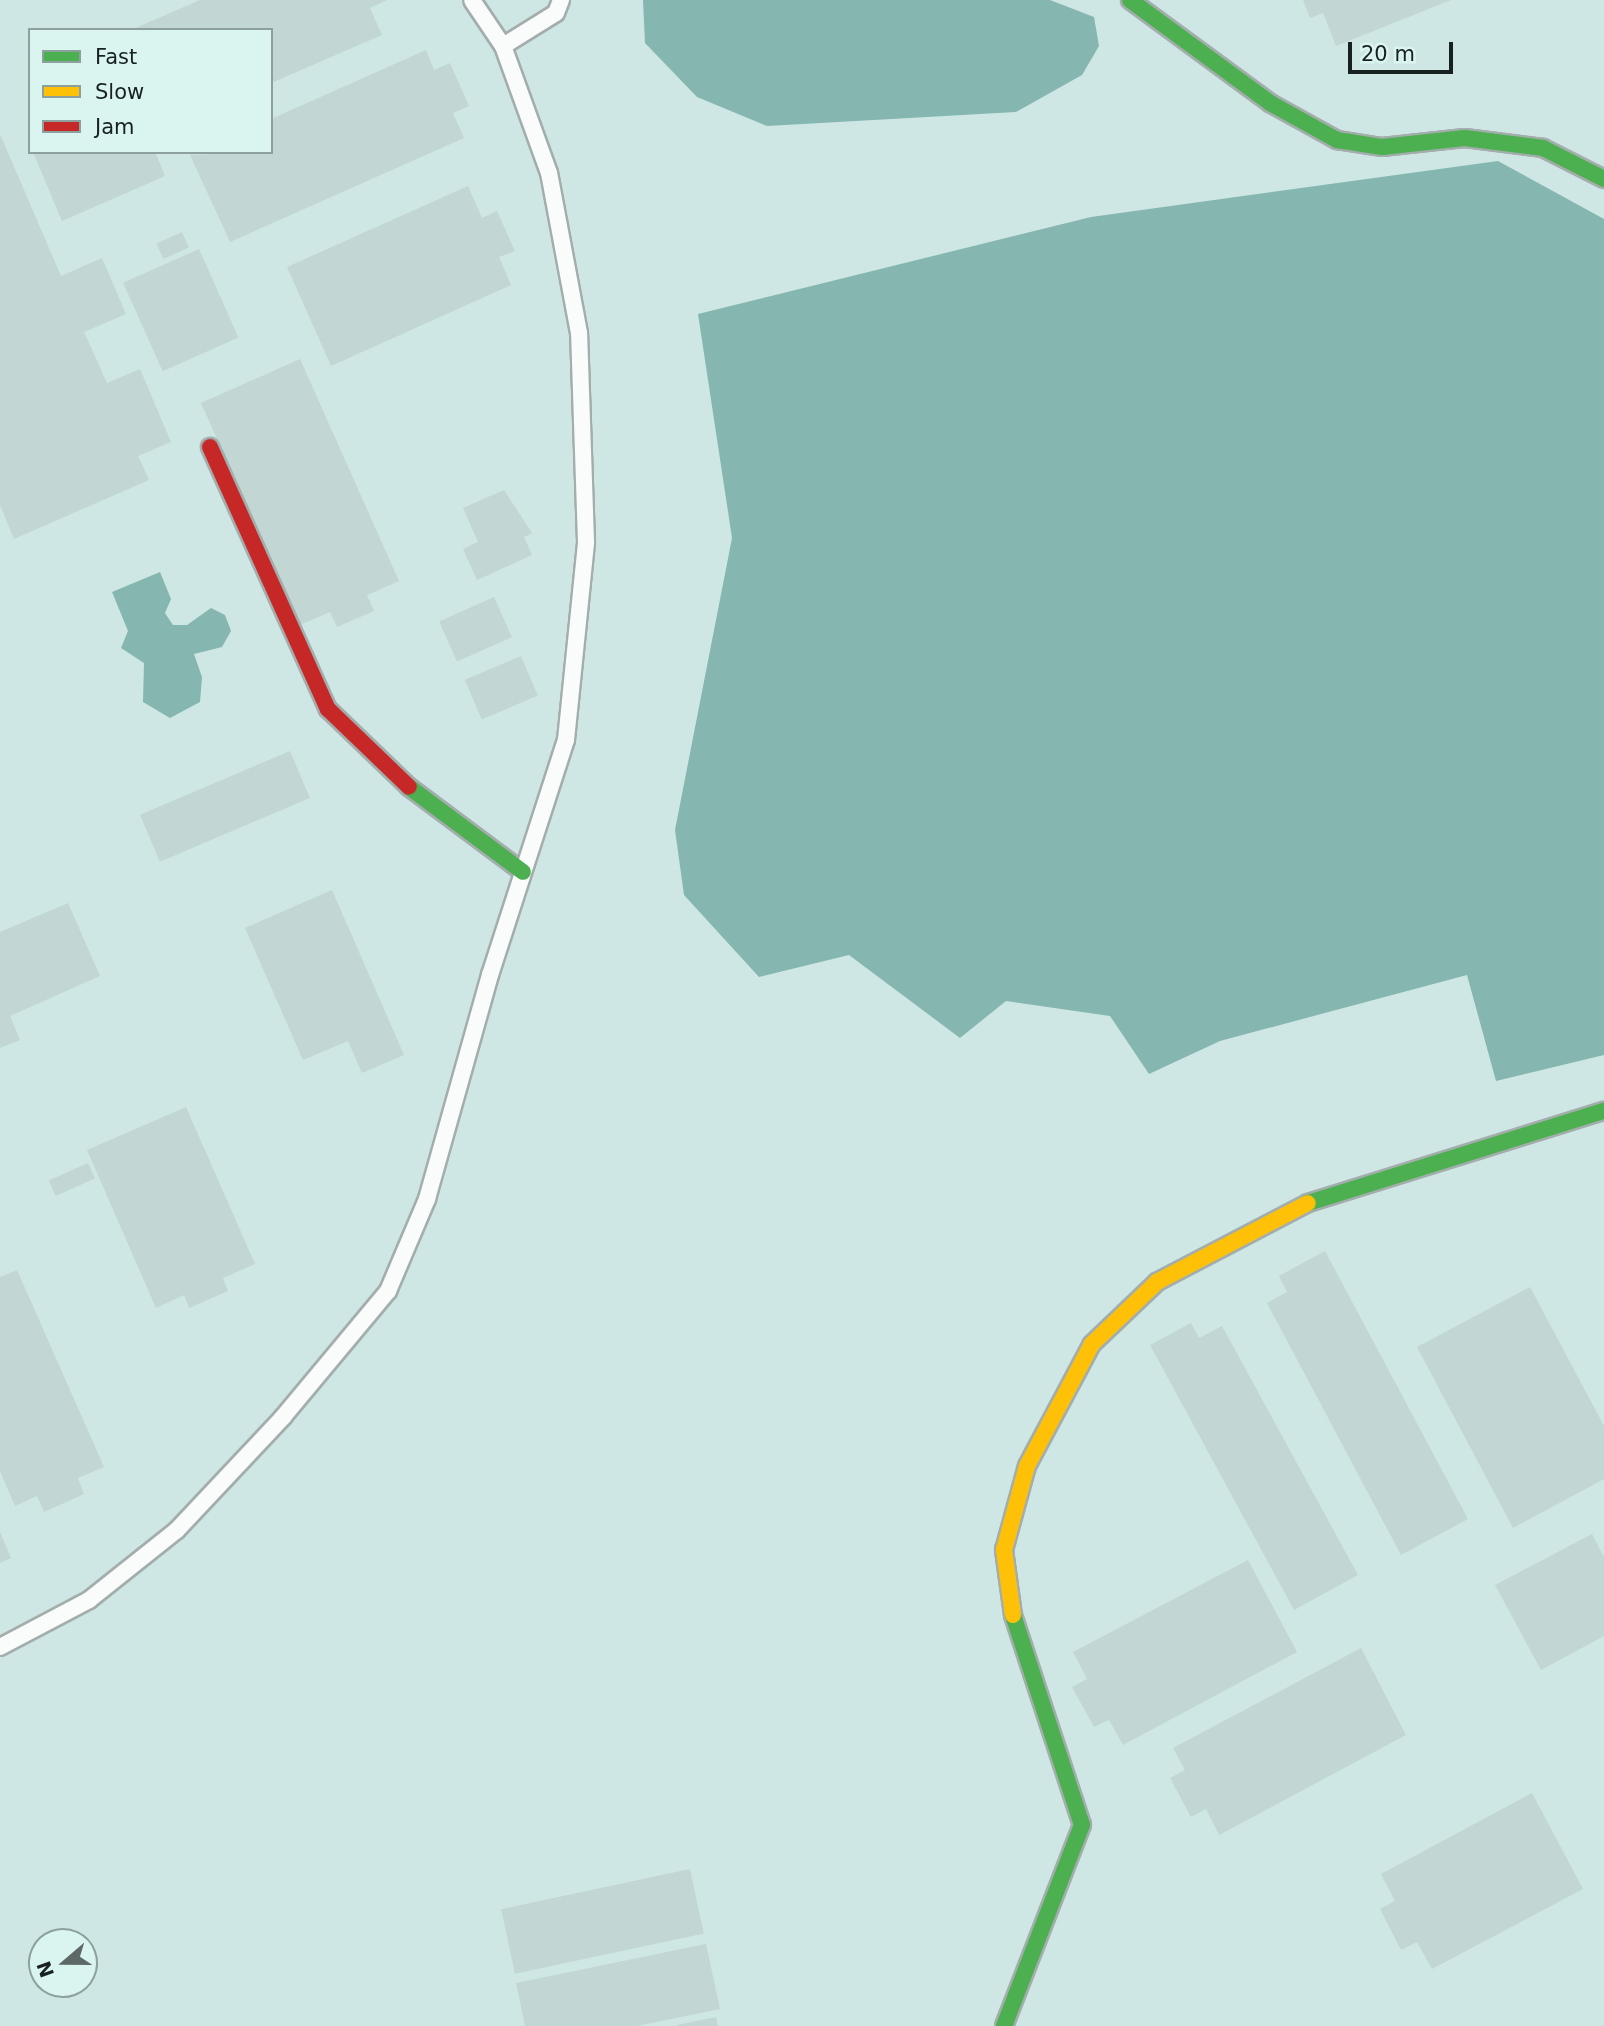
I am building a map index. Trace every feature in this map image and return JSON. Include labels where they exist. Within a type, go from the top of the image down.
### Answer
[{"type":"street","points":[[1130,0],[1270,103],[1338,141],[1382,147],[1465,138],[1543,148],[1604,178]]},
{"type":"street","points":[[209,447],[328,709],[414,792],[523,872]]},
{"type":"street","points":[[1004,2026],[1060,1895],[1082,1825],[1014,1622],[1004,1550],[1027,1466],[1092,1344],[1157,1282],[1302,1205],[1604,1111]]},
{"type":"lane","points":[[0,1647],[89,1600],[177,1530],[283,1418],[388,1291],[427,1199],[523,872],[566,740],[586,542],[579,333],[549,173],[503,46],[472,0]]},
{"type":"lane","points":[[503,46],[556,13],[561,0]]},
{"type":"shaded area","points":[[0,0],[1604,0],[1604,2026],[0,2026]]},
{"type":"water","points":[[643,0],[1050,0],[1094,17],[1099,46],[1082,75],[1016,112],[767,126],[697,97],[645,43]]},
{"type":"water","points":[[1498,161],[1604,219],[1604,1055],[1496,1081],[1467,975],[1220,1041],[1149,1074],[1110,1016],[1006,1001],[960,1038],[849,955],[759,977],[684,895],[675,830],[732,538],[698,314],[1091,217]]},
{"type":"water","points":[[160,572],[171,599],[165,613],[173,625],[187,625],[211,608],[225,615],[231,631],[222,647],[194,654],[202,677],[200,702],[170,718],[143,702],[144,663],[121,648],[128,631],[112,592]]},
{"type":"building","points":[[200,0],[387,0],[370,8],[382,35],[273,82],[273,28],[136,28]]},
{"type":"building","points":[[1303,0],[1451,0],[1336,46],[1323,13],[1310,18]]},
{"type":"building","points":[[426,50],[434,70],[450,63],[469,106],[453,113],[464,138],[230,242],[190,155],[273,154],[273,118]]},
{"type":"building","points":[[0,134],[61,276],[102,258],[126,314],[84,332],[107,383],[140,369],[171,442],[138,456],[149,480],[14,539],[0,505]]},
{"type":"building","points":[[34,154],[156,154],[165,176],[62,221]]},
{"type":"building","points":[[468,186],[482,218],[497,211],[515,251],[499,257],[511,285],[331,366],[287,267]]},
{"type":"building","points":[[182,232],[189,248],[163,259],[156,243]]},
{"type":"building","points":[[199,249],[238,338],[163,371],[123,283]]},
{"type":"building","points":[[300,359],[399,581],[367,595],[374,611],[337,627],[330,612],[300,625],[201,403]]},
{"type":"building","points":[[504,490],[532,533],[524,537],[532,555],[477,580],[463,549],[478,542],[463,508]]},
{"type":"building","points":[[494,597],[512,637],[457,662],[439,621]]},
{"type":"building","points":[[521,656],[538,696],[482,719],[465,680]]},
{"type":"building","points":[[290,751],[310,798],[160,862],[140,815]]},
{"type":"building","points":[[332,890],[404,1055],[362,1073],[348,1041],[303,1060],[245,928]]},
{"type":"building","points":[[68,903],[100,976],[10,1016],[20,1040],[0,1048],[0,932]]},
{"type":"building","points":[[186,1107],[255,1264],[223,1278],[228,1291],[189,1308],[184,1295],[156,1308],[87,1150]]},
{"type":"building","points":[[88,1163],[95,1179],[56,1196],[49,1180]]},
{"type":"building","points":[[1325,1251],[1468,1519],[1401,1555],[1267,1303],[1287,1292],[1279,1276]]},
{"type":"building","points":[[17,1270],[104,1467],[78,1478],[84,1494],[44,1512],[37,1496],[15,1506],[0,1471],[0,1277]]},
{"type":"building","points":[[1530,1287],[1604,1426],[1604,1479],[1513,1528],[1417,1347]]},
{"type":"building","points":[[1191,1323],[1199,1338],[1222,1326],[1358,1575],[1294,1610],[1150,1345]]},
{"type":"building","points":[[0,1532],[11,1558],[0,1563]]},
{"type":"building","points":[[1592,1534],[1604,1557],[1604,1636],[1541,1670],[1495,1585]]},
{"type":"building","points":[[1248,1560],[1297,1652],[1123,1745],[1109,1720],[1094,1727],[1072,1687],[1087,1679],[1073,1652]]},
{"type":"building","points":[[1361,1648],[1406,1735],[1219,1835],[1206,1809],[1191,1817],[1170,1778],[1185,1770],[1173,1748]]},
{"type":"building","points":[[1532,1793],[1583,1889],[1432,1969],[1417,1942],[1401,1950],[1380,1909],[1395,1901],[1381,1874]]},
{"type":"building","points":[[690,1869],[704,1934],[515,1974],[501,1909]]},
{"type":"building","points":[[706,1944],[720,2009],[637,2026],[525,2026],[516,1983]]},
{"type":"building","points":[[716,2017],[718,2026],[677,2026],[677,2025]]},
{"type":"traffic: fast","points":[[1130,0],[1270,103],[1337,140],[1382,147],[1465,138],[1543,148],[1604,179]]},
{"type":"traffic: fast","points":[[409,787],[523,872]]},
{"type":"traffic: fast","points":[[1308,1203],[1604,1111]]},
{"type":"traffic: fast","points":[[1004,2026],[1082,1825],[1013,1615]]},
{"type":"traffic: slow","points":[[1013,1615],[1004,1550],[1027,1466],[1092,1344],[1157,1282],[1308,1203]]},
{"type":"traffic: jam","points":[[210,447],[328,709],[409,787]]}]
